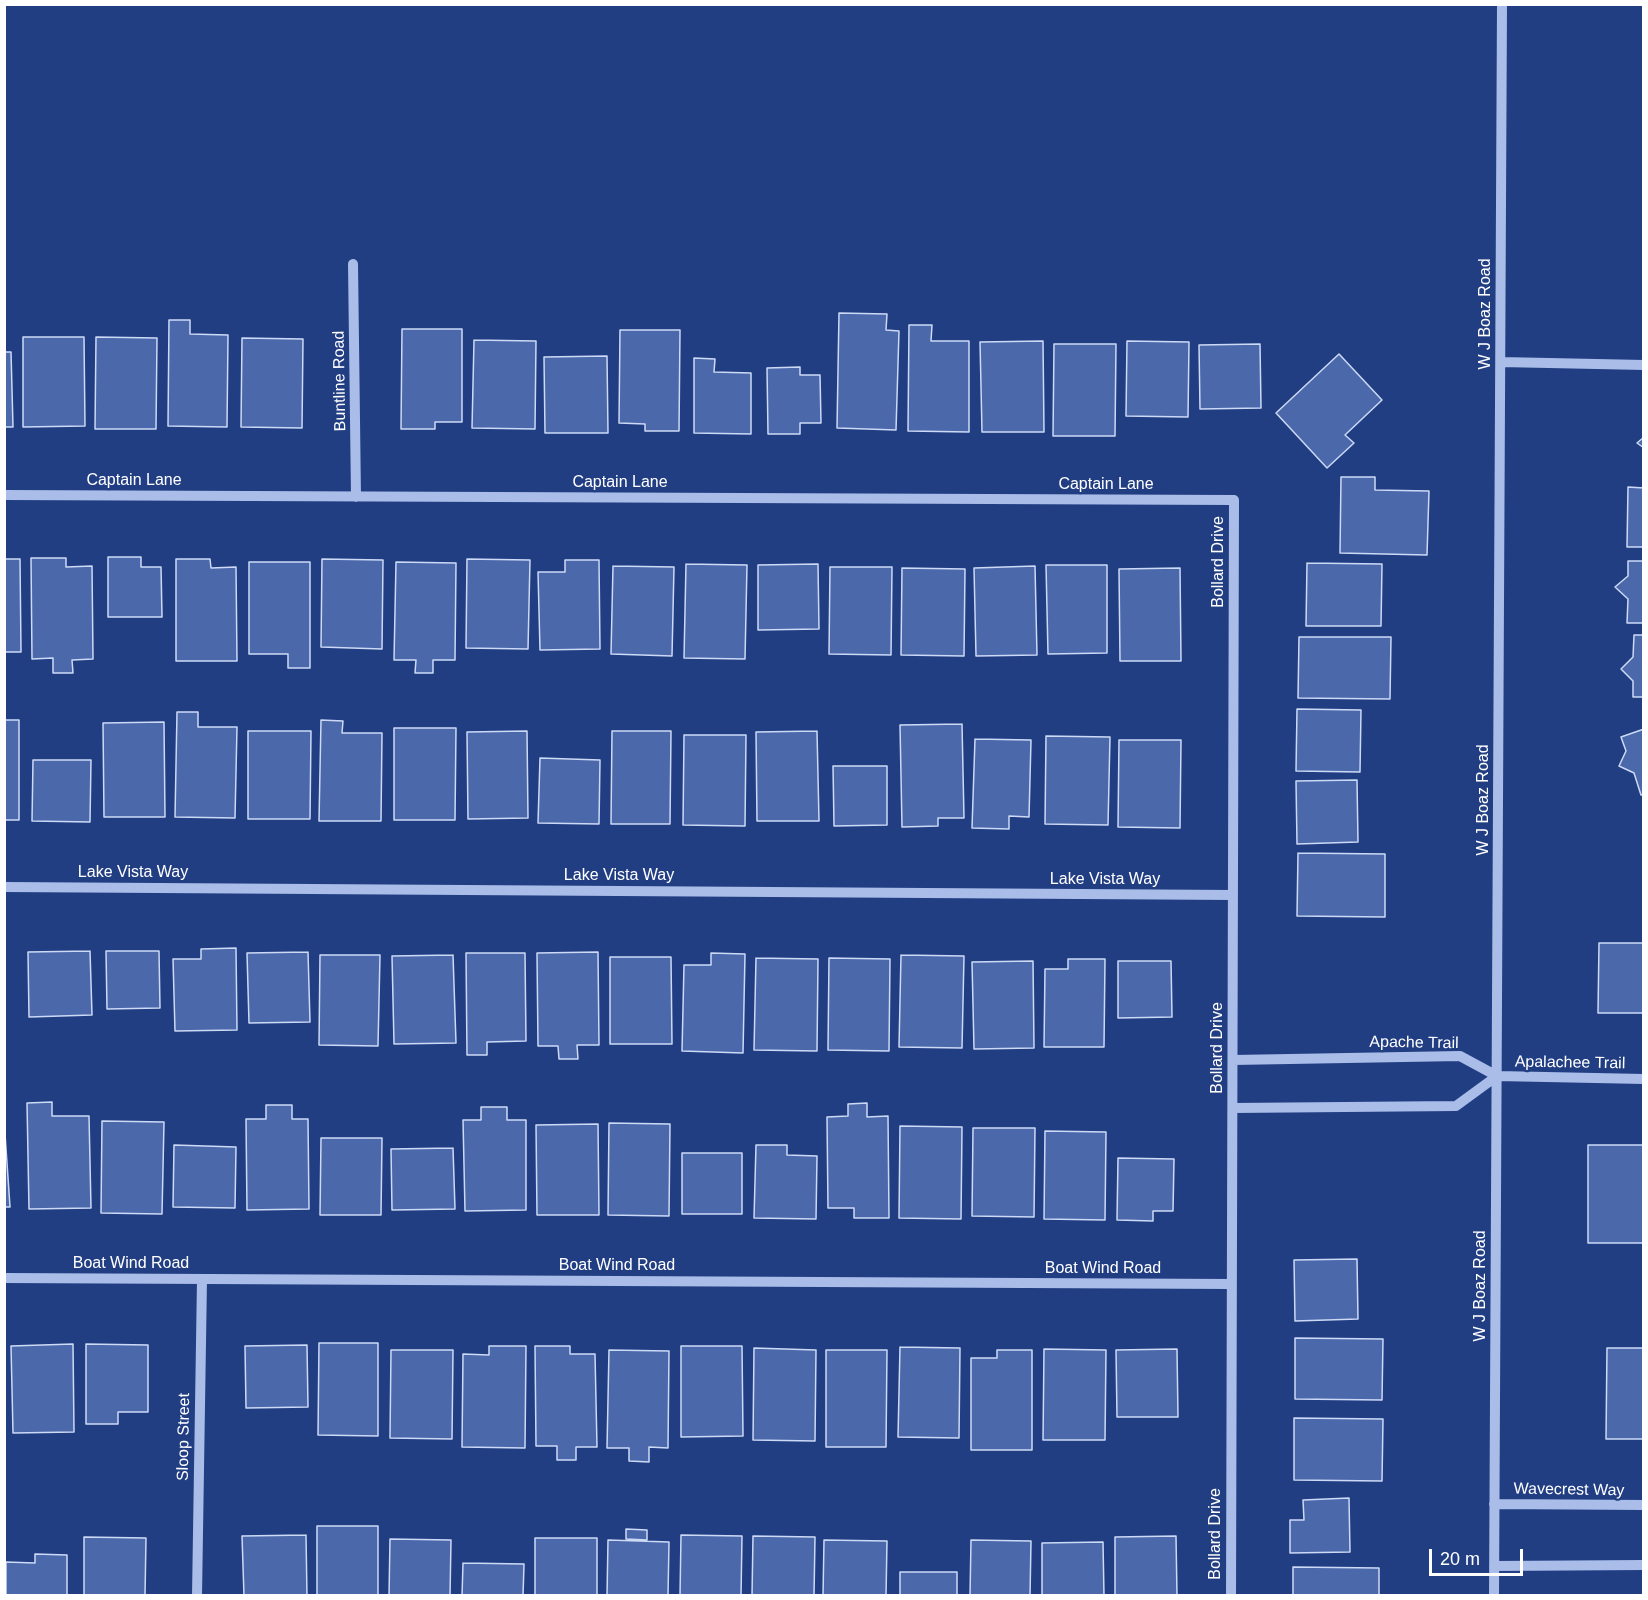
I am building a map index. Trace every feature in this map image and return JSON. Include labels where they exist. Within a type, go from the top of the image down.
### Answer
[{"type":"street","name":"W J Boaz Road","points":[[1494,1596],[1502,4]]},
{"type":"street","name":"Buntline Road","points":[[353,264],[356,497]]},
{"type":"street","points":[[1501,363],[1644,365]]},
{"type":"street","name":"Captain Lane","points":[[4,495],[1234,500]]},
{"type":"street","name":"Bollard Drive","points":[[1231,1596],[1230,1284],[1233,1108],[1234,500]]},
{"type":"street","name":"Lake Vista Way","points":[[4,887],[1233,896]]},
{"type":"street","name":"Apache Trail","points":[[1233,1060],[1460,1056],[1497,1076]]},
{"type":"street","points":[[1233,1108],[1456,1106],[1497,1076]]},
{"type":"street","name":"Apalachee Trail","points":[[1497,1076],[1644,1079]]},
{"type":"street","name":"Boat Wind Road","points":[[4,1278],[1230,1284]]},
{"type":"street","name":"Sloop Street","points":[[197,1596],[202,1279]]},
{"type":"street","name":"Wavecrest Way","points":[[1494,1504],[1644,1505]]},
{"type":"street","points":[[1494,1566],[1644,1565]]},
{"type":"building","points":[[839,313],[887,314],[886,330],[899,331],[896,430],[837,428]]},
{"type":"building","points":[[169,320],[190,320],[190,334],[228,335],[227,427],[168,426]]},
{"type":"building","points":[[909,325],[932,325],[931,341],[969,341],[969,432],[908,431]]},
{"type":"building","points":[[402,329],[462,329],[462,422],[435,422],[435,429],[401,429]]},
{"type":"building","points":[[620,330],[680,330],[679,431],[645,431],[645,424],[619,423]]},
{"type":"building","points":[[23,337],[84,337],[85,426],[23,427]]},
{"type":"building","points":[[96,337],[157,338],[156,429],[95,429]]},
{"type":"building","points":[[242,338],[303,339],[302,428],[241,427]]},
{"type":"building","points":[[474,340],[536,341],[535,429],[472,428]]},
{"type":"building","points":[[1043,341],[1044,432],[982,432],[980,342]]},
{"type":"building","points":[[1127,341],[1189,342],[1188,417],[1126,416]]},
{"type":"building","points":[[1054,344],[1116,344],[1115,436],[1053,436]]},
{"type":"building","points":[[1260,344],[1261,408],[1200,409],[1199,345]]},
{"type":"building","points":[[4,352],[11,352],[13,427],[4,427]]},
{"type":"building","points":[[1339,354],[1382,400],[1345,435],[1354,443],[1327,468],[1276,413]]},
{"type":"building","points":[[607,356],[608,433],[545,433],[544,357]]},
{"type":"building","points":[[694,358],[715,359],[714,372],[751,373],[751,434],[694,433]]},
{"type":"building","points":[[800,367],[800,375],[820,375],[821,423],[800,423],[800,434],[768,434],[767,368]]},
{"type":"building","points":[[1644,437],[1644,448],[1637,443]]},
{"type":"building","points":[[1341,477],[1375,477],[1375,490],[1429,491],[1427,555],[1340,553]]},
{"type":"building","points":[[1628,487],[1644,488],[1644,547],[1627,547]]},
{"type":"building","points":[[108,557],[141,557],[141,567],[161,567],[162,617],[108,617]]},
{"type":"building","points":[[31,558],[66,558],[66,567],[92,566],[93,659],[72,660],[73,673],[53,673],[53,658],[32,659]]},
{"type":"building","points":[[4,559],[20,559],[21,652],[4,652]]},
{"type":"building","points":[[176,559],[210,559],[211,568],[236,567],[237,661],[176,661]]},
{"type":"building","points":[[322,559],[383,560],[382,649],[321,647]]},
{"type":"building","points":[[467,559],[530,560],[528,649],[466,648]]},
{"type":"building","points":[[565,560],[599,560],[600,649],[540,650],[538,572],[565,572]]},
{"type":"building","points":[[1628,561],[1644,561],[1644,623],[1627,623],[1628,599],[1615,587],[1628,576]]},
{"type":"building","points":[[249,562],[310,562],[310,668],[288,668],[288,654],[249,654]]},
{"type":"building","points":[[396,562],[456,563],[455,660],[433,660],[433,673],[415,673],[416,660],[394,660]]},
{"type":"building","points":[[1307,563],[1382,564],[1381,626],[1306,626]]},
{"type":"building","points":[[686,564],[747,565],[745,659],[684,658]]},
{"type":"building","points":[[818,564],[819,629],[758,630],[758,565]]},
{"type":"building","points":[[1046,565],[1107,565],[1107,653],[1048,654]]},
{"type":"building","points":[[613,566],[674,567],[672,656],[611,654]]},
{"type":"building","points":[[1035,566],[1037,655],[976,656],[974,568]]},
{"type":"building","points":[[830,567],[892,567],[891,655],[829,654]]},
{"type":"building","points":[[902,568],[965,569],[964,656],[901,655]]},
{"type":"building","points":[[1180,568],[1181,661],[1120,661],[1119,569]]},
{"type":"building","points":[[1634,635],[1644,635],[1644,697],[1633,697],[1633,681],[1621,669],[1633,657]]},
{"type":"building","points":[[1299,637],[1391,637],[1390,699],[1298,698]]},
{"type":"building","points":[[1297,709],[1361,710],[1360,772],[1296,771]]},
{"type":"building","points":[[177,712],[198,712],[198,727],[237,727],[235,818],[175,817]]},
{"type":"building","points":[[4,720],[19,720],[19,820],[4,820]]},
{"type":"building","points":[[321,720],[343,721],[342,733],[382,733],[381,821],[319,821]]},
{"type":"building","points":[[164,722],[165,817],[104,817],[103,723]]},
{"type":"building","points":[[962,724],[964,818],[938,818],[938,826],[902,827],[900,725]]},
{"type":"building","points":[[394,728],[456,728],[455,820],[394,820]]},
{"type":"building","points":[[1644,729],[1644,794],[1641,795],[1634,773],[1619,766],[1626,751],[1621,737]]},
{"type":"building","points":[[248,731],[311,731],[310,819],[248,819]]},
{"type":"building","points":[[527,731],[528,818],[468,819],[467,732]]},
{"type":"building","points":[[612,731],[671,731],[670,824],[611,824]]},
{"type":"building","points":[[817,731],[819,821],[757,821],[756,732]]},
{"type":"building","points":[[684,735],[746,735],[745,826],[683,825]]},
{"type":"building","points":[[1046,736],[1110,737],[1108,825],[1045,824]]},
{"type":"building","points":[[975,739],[1031,740],[1029,817],[1009,816],[1009,829],[972,828]]},
{"type":"building","points":[[1119,740],[1181,740],[1180,828],[1118,827]]},
{"type":"building","points":[[540,758],[600,760],[599,824],[538,823]]},
{"type":"building","points":[[33,760],[91,760],[90,822],[32,821]]},
{"type":"building","points":[[833,766],[887,766],[887,825],[834,826]]},
{"type":"building","points":[[1357,780],[1358,842],[1297,844],[1296,781]]},
{"type":"building","points":[[1298,853],[1385,854],[1385,917],[1297,916]]},
{"type":"building","points":[[1599,943],[1644,943],[1644,1013],[1598,1013]]},
{"type":"building","points":[[236,948],[237,1030],[175,1031],[173,959],[201,959],[201,949]]},
{"type":"building","points":[[90,951],[92,1015],[29,1017],[28,952]]},
{"type":"building","points":[[106,951],[159,951],[160,1008],[107,1009]]},
{"type":"building","points":[[308,952],[310,1022],[249,1023],[247,953]]},
{"type":"building","points":[[598,952],[599,1045],[577,1045],[578,1059],[559,1059],[558,1046],[538,1046],[537,953]]},
{"type":"building","points":[[466,953],[525,953],[526,1041],[487,1042],[487,1055],[467,1055]]},
{"type":"building","points":[[711,953],[745,954],[743,1053],[682,1051],[684,965],[711,965]]},
{"type":"building","points":[[320,955],[380,955],[378,1046],[319,1045]]},
{"type":"building","points":[[453,955],[456,1043],[394,1044],[392,956]]},
{"type":"building","points":[[901,955],[964,956],[962,1048],[899,1047]]},
{"type":"building","points":[[610,957],[671,957],[672,1044],[610,1044]]},
{"type":"building","points":[[756,958],[818,959],[817,1051],[754,1050]]},
{"type":"building","points":[[829,958],[890,959],[889,1051],[828,1050]]},
{"type":"building","points":[[1068,959],[1105,959],[1104,1047],[1044,1047],[1045,969],[1068,969]]},
{"type":"building","points":[[1033,961],[1034,1048],[974,1049],[972,962]]},
{"type":"building","points":[[1118,961],[1171,961],[1172,1017],[1118,1018]]},
{"type":"building","points":[[52,1102],[52,1116],[89,1116],[91,1208],[29,1209],[27,1103]]},
{"type":"building","points":[[867,1103],[867,1117],[888,1116],[889,1218],[854,1218],[854,1208],[828,1208],[827,1117],[848,1116],[848,1104]]},
{"type":"building","points":[[266,1105],[292,1105],[292,1119],[308,1119],[309,1209],[247,1210],[246,1119],[266,1119]]},
{"type":"building","points":[[481,1107],[507,1107],[507,1120],[526,1120],[526,1210],[465,1211],[463,1120],[481,1120]]},
{"type":"building","points":[[4,1119],[10,1207],[4,1207]]},
{"type":"building","points":[[102,1121],[164,1122],[162,1214],[101,1213]]},
{"type":"building","points":[[609,1123],[670,1124],[669,1216],[608,1215]]},
{"type":"building","points":[[598,1124],[599,1215],[537,1215],[536,1125]]},
{"type":"building","points":[[900,1126],[962,1127],[961,1219],[899,1218]]},
{"type":"building","points":[[973,1128],[1035,1128],[1034,1217],[972,1216]]},
{"type":"building","points":[[1045,1131],[1106,1132],[1105,1220],[1044,1219]]},
{"type":"building","points":[[321,1138],[382,1138],[381,1215],[320,1215]]},
{"type":"building","points":[[174,1145],[236,1147],[235,1208],[173,1207]]},
{"type":"building","points":[[756,1145],[787,1145],[787,1155],[817,1156],[816,1219],[754,1218]]},
{"type":"building","points":[[1588,1145],[1644,1145],[1644,1243],[1588,1243]]},
{"type":"building","points":[[453,1148],[455,1209],[392,1210],[391,1149]]},
{"type":"building","points":[[682,1153],[742,1153],[742,1214],[682,1214]]},
{"type":"building","points":[[1118,1158],[1174,1159],[1173,1211],[1153,1211],[1153,1221],[1117,1220]]},
{"type":"building","points":[[1357,1259],[1358,1319],[1295,1321],[1294,1260]]},
{"type":"building","points":[[1295,1338],[1383,1339],[1382,1400],[1295,1399]]},
{"type":"building","points":[[319,1343],[378,1343],[378,1436],[318,1435]]},
{"type":"building","points":[[73,1344],[74,1432],[13,1433],[11,1346]]},
{"type":"building","points":[[86,1344],[148,1345],[148,1412],[118,1412],[118,1424],[86,1424]]},
{"type":"building","points":[[307,1345],[308,1407],[246,1408],[245,1346]]},
{"type":"building","points":[[489,1346],[526,1346],[525,1448],[462,1447],[463,1354],[489,1355]]},
{"type":"building","points":[[535,1346],[570,1346],[570,1354],[595,1354],[597,1447],[576,1447],[576,1460],[557,1460],[557,1446],[536,1446]]},
{"type":"building","points":[[681,1346],[742,1346],[743,1436],[681,1437]]},
{"type":"building","points":[[900,1347],[960,1348],[959,1438],[898,1437]]},
{"type":"building","points":[[754,1348],[816,1350],[815,1441],[753,1440]]},
{"type":"building","points":[[1607,1348],[1644,1348],[1644,1439],[1606,1439]]},
{"type":"building","points":[[1044,1349],[1106,1350],[1105,1440],[1043,1440]]},
{"type":"building","points":[[1177,1349],[1178,1417],[1117,1417],[1116,1350]]},
{"type":"building","points":[[391,1350],[453,1350],[452,1439],[390,1438]]},
{"type":"building","points":[[609,1350],[669,1351],[668,1448],[649,1447],[649,1462],[629,1461],[629,1448],[607,1448]]},
{"type":"building","points":[[826,1350],[887,1350],[886,1447],[826,1447]]},
{"type":"building","points":[[997,1350],[1032,1350],[1032,1450],[971,1450],[971,1358],[997,1358]]},
{"type":"building","points":[[1294,1418],[1383,1419],[1382,1481],[1294,1480]]},
{"type":"building","points":[[1349,1498],[1350,1552],[1290,1553],[1290,1520],[1304,1520],[1303,1500]]},
{"type":"building","points":[[317,1526],[378,1526],[378,1596],[317,1596]]},
{"type":"building","points":[[626,1529],[647,1530],[647,1540],[626,1539]]},
{"type":"building","points":[[306,1535],[307,1596],[244,1596],[242,1536]]},
{"type":"building","points":[[681,1535],[742,1536],[741,1596],[680,1596]]},
{"type":"building","points":[[753,1536],[815,1537],[814,1596],[752,1596]]},
{"type":"building","points":[[1176,1536],[1177,1596],[1115,1596],[1115,1537]]},
{"type":"building","points":[[84,1537],[146,1538],[145,1596],[84,1596]]},
{"type":"building","points":[[535,1538],[597,1538],[597,1596],[535,1596]]},
{"type":"building","points":[[390,1539],[451,1540],[450,1596],[389,1596]]},
{"type":"building","points":[[608,1540],[669,1542],[668,1596],[607,1596]]},
{"type":"building","points":[[824,1540],[887,1541],[886,1596],[823,1596]]},
{"type":"building","points":[[971,1540],[1031,1541],[1030,1596],[970,1596]]},
{"type":"building","points":[[1103,1542],[1104,1596],[1042,1596],[1042,1543]]},
{"type":"building","points":[[35,1554],[67,1555],[67,1596],[6,1596],[6,1562],[35,1563]]},
{"type":"building","points":[[463,1563],[524,1564],[523,1596],[462,1596]]},
{"type":"building","points":[[1293,1567],[1379,1568],[1379,1596],[1293,1596]]},
{"type":"building","points":[[900,1572],[957,1572],[957,1596],[900,1596]]}]
